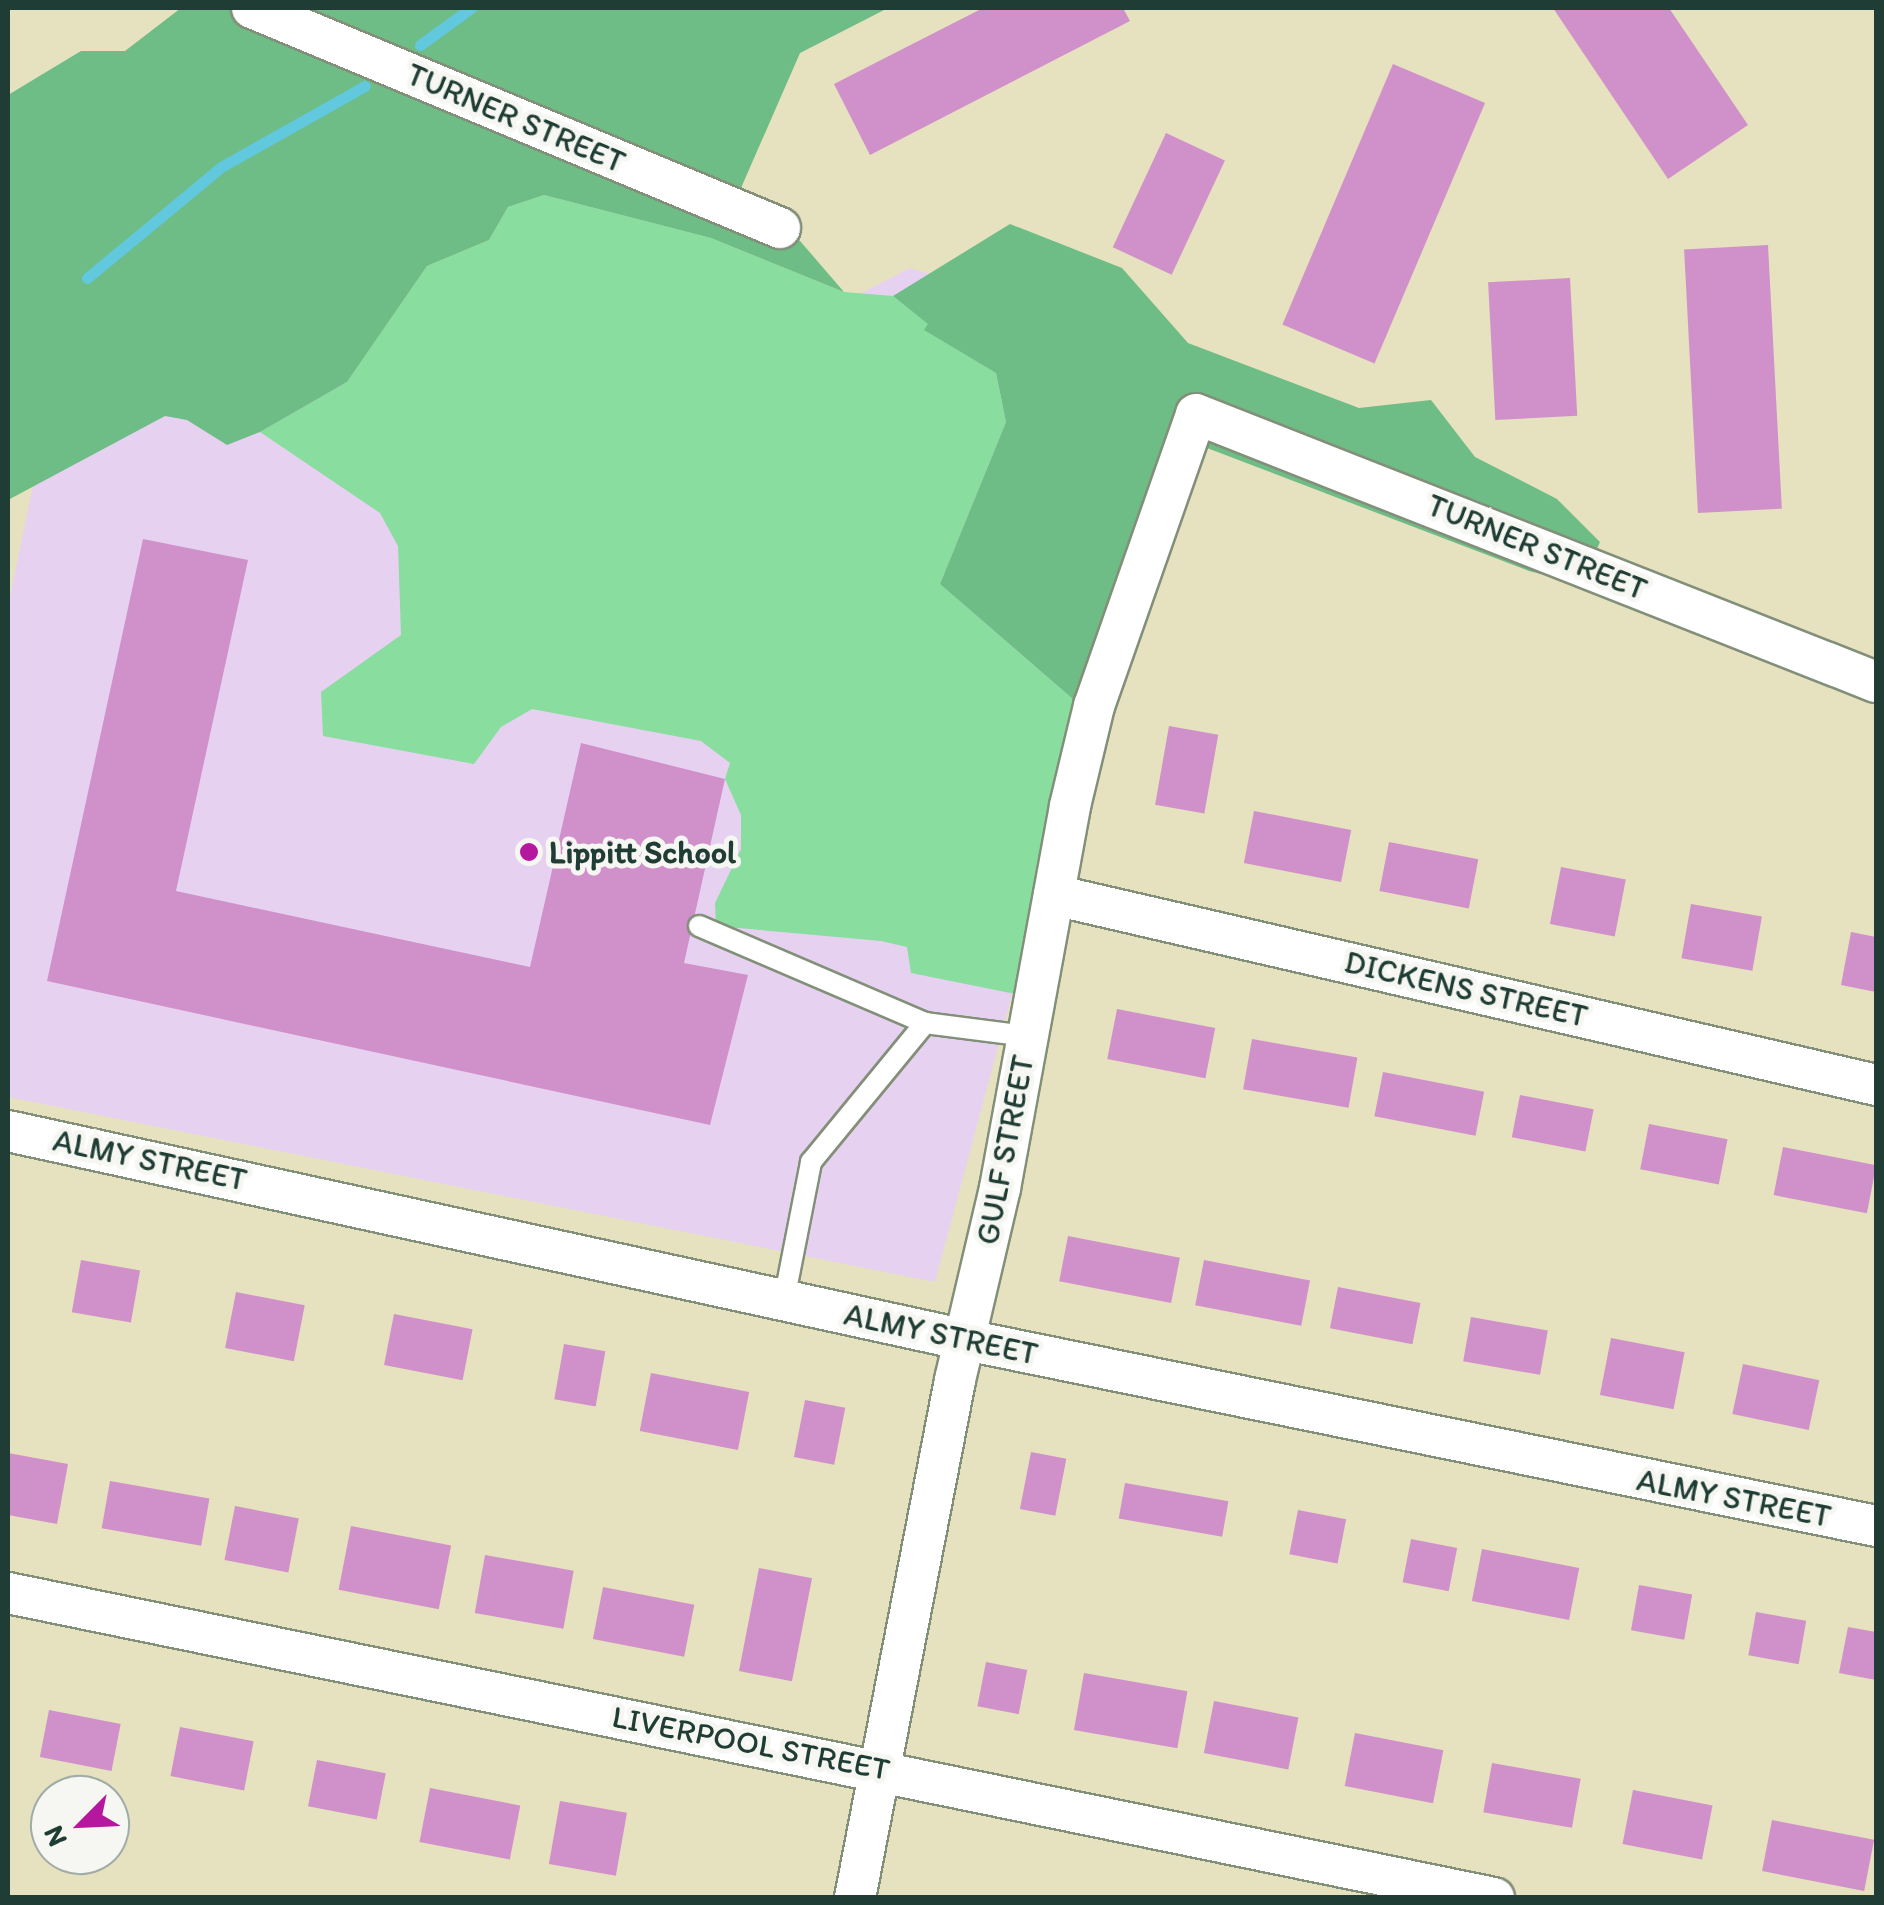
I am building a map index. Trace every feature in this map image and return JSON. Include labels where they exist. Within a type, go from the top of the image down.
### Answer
[{"type":"street","name":"TURNER STREET","points":[[252,8],[780,228]]},
{"type":"street","name":"TURNER STREET","points":[[1196,414],[1876,682]]},
{"type":"street","name":"GULF STREET","points":[[855,1898],[1094,706],[1196,414]]},
{"type":"street","name":"DICKENS STREET","points":[[1054,895],[1876,1085]]},
{"type":"street","name":"ALMY STREET","points":[[8,1132],[966,1340],[1876,1526]]},
{"type":"street","name":"LIVERPOOL STREET","points":[[8,1593],[881,1768],[1494,1898]]},
{"type":"lane","points":[[699,926],[925,1023],[1027,1036]]},
{"type":"lane","points":[[784,1300],[811,1162],[925,1023]]},
{"type":"shaded area","name":"Lippitt School","points":[[910,268],[1184,352],[935,1282],[8,1097],[8,606],[50,403],[854,297]]},
{"type":"green space","points":[[181,8],[888,8],[800,53],[734,204],[788,227],[844,292],[711,238],[544,195],[508,207],[489,240],[427,266],[347,382],[260,432],[227,445],[187,420],[165,416],[8,500],[8,95],[81,51],[125,51]]},
{"type":"green space","points":[[544,195],[711,238],[844,292],[893,296],[929,324],[925,330],[996,373],[1006,422],[940,584],[1089,713],[1026,996],[911,973],[907,947],[881,941],[716,926],[715,903],[741,849],[741,815],[725,779],[730,763],[701,741],[532,709],[501,727],[474,764],[323,736],[321,692],[401,635],[398,546],[380,513],[260,432],[347,382],[427,266],[489,240],[508,207]]},
{"type":"green space","points":[[1010,224],[1122,268],[1188,343],[1359,408],[1431,400],[1475,457],[1557,499],[1600,542],[1581,584],[1529,571],[1194,443],[1089,713],[940,584],[1006,422],[996,373],[924,330],[928,324],[893,296]]},
{"type":"building","points":[[983,8],[1123,8],[1130,21],[870,155],[834,84]]},
{"type":"building","points":[[1553,8],[1669,8],[1748,125],[1668,179]]},
{"type":"building","points":[[1393,64],[1485,103],[1374,364],[1282,325]]},
{"type":"building","points":[[1166,133],[1225,160],[1172,275],[1113,247]]},
{"type":"building","points":[[1768,245],[1782,509],[1698,513],[1684,249]]},
{"type":"building","points":[[1570,278],[1577,416],[1495,420],[1488,282]]},
{"type":"building","points":[[143,539],[248,560],[176,891],[530,967],[581,743],[725,779],[684,963],[748,975],[710,1125],[47,981]]},
{"type":"building","points":[[1169,726],[1218,735],[1204,813],[1155,805]]},
{"type":"building","points":[[1254,811],[1351,830],[1341,882],[1244,863]]},
{"type":"building","points":[[1389,842],[1478,859],[1469,908],[1379,891]]},
{"type":"building","points":[[1561,867],[1626,880],[1615,937],[1550,924]]},
{"type":"building","points":[[1691,904],[1762,917],[1752,971],[1681,958]]},
{"type":"building","points":[[1851,932],[1876,937],[1876,992],[1841,985]]},
{"type":"building","points":[[1117,1009],[1215,1028],[1205,1078],[1107,1059]]},
{"type":"building","points":[[1252,1039],[1357,1058],[1349,1108],[1243,1089]]},
{"type":"building","points":[[1383,1072],[1484,1092],[1476,1136],[1374,1116]]},
{"type":"building","points":[[1520,1095],[1594,1109],[1585,1152],[1512,1137]]},
{"type":"building","points":[[1649,1124],[1728,1139],[1719,1184],[1640,1169]]},
{"type":"building","points":[[1783,1147],[1876,1165],[1867,1213],[1774,1195]]},
{"type":"building","points":[[1068,1236],[1180,1258],[1171,1303],[1059,1281]]},
{"type":"building","points":[[81,1260],[140,1270],[131,1323],[72,1312]]},
{"type":"building","points":[[1204,1260],[1310,1281],[1301,1326],[1195,1305]]},
{"type":"building","points":[[1338,1287],[1420,1303],[1412,1344],[1330,1328]]},
{"type":"building","points":[[236,1292],[305,1305],[294,1361],[225,1348]]},
{"type":"building","points":[[394,1314],[473,1329],[463,1380],[384,1365]]},
{"type":"building","points":[[1471,1317],[1548,1331],[1540,1375],[1463,1361]]},
{"type":"building","points":[[1611,1338],[1685,1352],[1674,1409],[1600,1395]]},
{"type":"building","points":[[564,1344],[605,1351],[596,1406],[554,1399]]},
{"type":"building","points":[[1743,1364],[1819,1380],[1809,1430],[1732,1414]]},
{"type":"building","points":[[651,1373],[749,1392],[738,1450],[640,1431]]},
{"type":"building","points":[[805,1400],[845,1408],[834,1465],[794,1457]]},
{"type":"building","points":[[1031,1452],[1066,1459],[1055,1516],[1020,1509]]},
{"type":"building","points":[[8,1453],[68,1464],[57,1524],[8,1515]]},
{"type":"building","points":[[110,1481],[209,1499],[201,1546],[102,1528]]},
{"type":"building","points":[[1125,1483],[1228,1501],[1222,1537],[1119,1518]]},
{"type":"building","points":[[235,1506],[299,1518],[288,1572],[225,1560]]},
{"type":"building","points":[[1298,1510],[1346,1519],[1338,1564],[1289,1554]]},
{"type":"building","points":[[351,1526],[451,1545],[439,1609],[339,1590]]},
{"type":"building","points":[[1411,1539],[1457,1548],[1449,1591],[1403,1582]]},
{"type":"building","points":[[1482,1549],[1579,1568],[1569,1620],[1472,1601]]},
{"type":"building","points":[[485,1555],[574,1571],[563,1629],[475,1613]]},
{"type":"building","points":[[759,1568],[812,1578],[792,1681],[739,1671]]},
{"type":"building","points":[[1639,1585],[1692,1594],[1684,1640],[1631,1630]]},
{"type":"building","points":[[603,1587],[694,1605],[684,1657],[593,1639]]},
{"type":"building","points":[[1756,1612],[1806,1621],[1799,1664],[1748,1655]]},
{"type":"building","points":[[1848,1627],[1876,1632],[1876,1680],[1839,1673]]},
{"type":"building","points":[[986,1662],[1027,1670],[1019,1714],[977,1706]]},
{"type":"building","points":[[1084,1673],[1187,1691],[1177,1748],[1074,1730]]},
{"type":"building","points":[[1214,1701],[1298,1717],[1288,1769],[1204,1753]]},
{"type":"building","points":[[49,1710],[121,1724],[111,1771],[40,1757]]},
{"type":"building","points":[[180,1727],[254,1741],[244,1790],[170,1776]]},
{"type":"building","points":[[1355,1733],[1443,1750],[1433,1803],[1345,1786]]},
{"type":"building","points":[[317,1760],[386,1773],[377,1819],[308,1806]]},
{"type":"building","points":[[1492,1763],[1581,1779],[1572,1828],[1483,1812]]},
{"type":"building","points":[[430,1788],[520,1806],[510,1860],[420,1842]]},
{"type":"building","points":[[1633,1790],[1713,1805],[1702,1859],[1623,1844]]},
{"type":"building","points":[[560,1801],[627,1813],[616,1876],[549,1864]]},
{"type":"building","points":[[1772,1820],[1874,1840],[1864,1891],[1762,1871]]},
{"type":"waterway","points":[[420,45],[471,8]]},
{"type":"waterway","points":[[87,278],[221,167],[365,86]]},
{"type":"place","name":"Lippitt School","points":[[529,852]]}]
